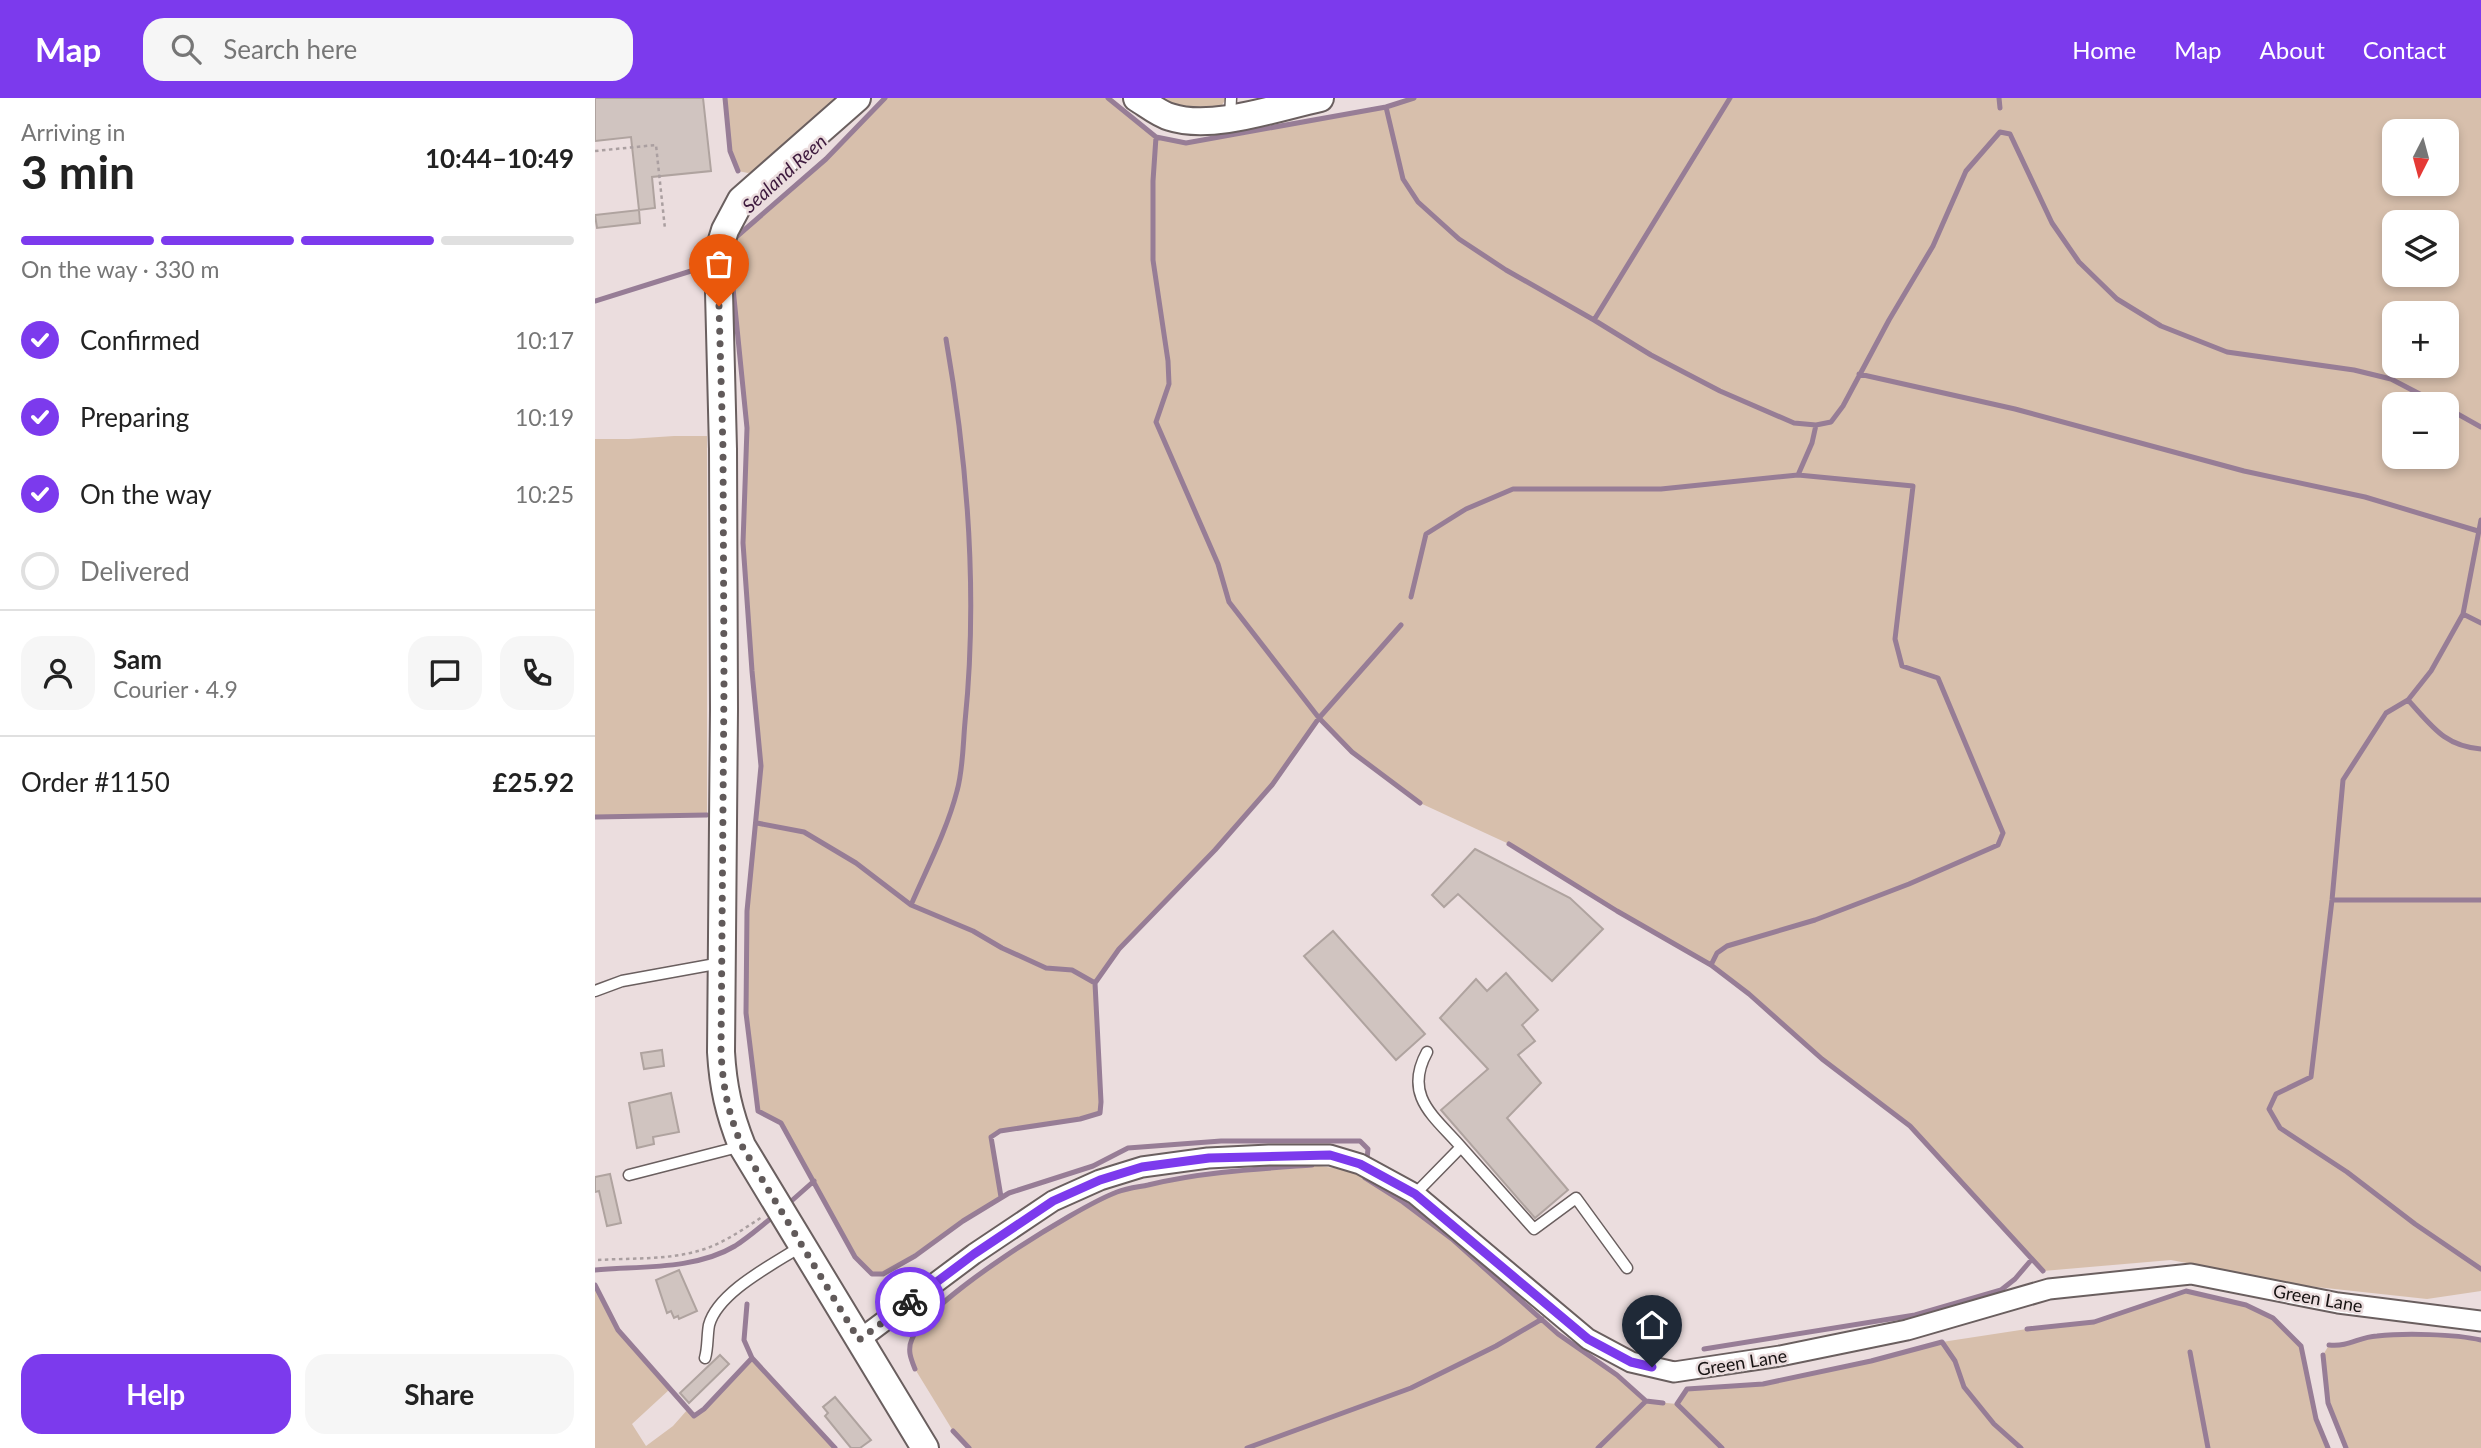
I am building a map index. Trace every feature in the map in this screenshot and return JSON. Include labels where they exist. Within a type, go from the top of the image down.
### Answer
[{"type":"main road","points":[[857,98],[741,200],[725,230],[718,253],[723,449],[721,1052],[729,1115],[742,1146],[925,1448]]},
{"type":"main road","points":[[1137,98],[1169,117],[1197,121],[1231,108],[1320,98]]},
{"type":"street","name":"Green Lane","points":[[859,1340],[974,1254],[1053,1201],[1100,1180],[1142,1167],[1209,1158],[1330,1155],[1360,1164],[1415,1194],[1588,1339],[1631,1362],[1674,1372],[1780,1356],[1907,1330],[2049,1289],[2192,1274],[2339,1303],[2481,1321]]},
{"type":"lane","points":[[595,991],[622,981],[722,962]]},
{"type":"lane","points":[[1427,1052],[1420,1072],[1421,1100],[1534,1229],[1576,1198],[1627,1268]]},
{"type":"lane","points":[[629,1175],[742,1146]]},
{"type":"lane","points":[[1415,1194],[1461,1147]]},
{"type":"lane","points":[[705,1359],[710,1324],[719,1306],[730,1294],[803,1245]]},
{"type":"path","points":[[595,151],[656,145],[666,229]]},
{"type":"path","points":[[598,1260],[698,1251],[736,1234],[779,1205]]},
{"type":"shaded area","points":[[725,98],[836,98],[758,170],[748,173],[738,171],[730,151]]},
{"type":"shaded area","points":[[885,98],[1108,98],[1156,137],[1186,143],[1386,107],[1414,98],[2481,98],[2481,1291],[2427,1299],[2307,1286],[2171,1260],[2043,1271],[1910,1126],[1822,1059],[1749,994],[1711,965],[1509,844],[1420,803],[1352,752],[1319,718],[1272,785],[1215,850],[1119,949],[1095,983],[1100,1113],[1080,1119],[1000,1131],[992,1137],[1001,1197],[883,1274],[872,1274],[855,1257],[781,1123],[758,1111],[746,1013],[747,911],[761,766],[743,543],[747,428],[731,268],[735,238],[826,159]]},
{"type":"shaded area","points":[[1155,98],[1236,98],[1226,99],[1219,109],[1203,110],[1170,105]]},
{"type":"shaded area","points":[[707,436],[707,815],[595,817],[595,439]]},
{"type":"shaded area","points":[[1312,1165],[1363,1172],[1365,1178],[1403,1202],[1452,1239],[1558,1334],[1617,1375],[1646,1401],[1677,1404],[1687,1389],[1763,1384],[1871,1361],[1942,1342],[2094,1322],[2186,1291],[2246,1305],[2273,1318],[2301,1346],[2316,1419],[2328,1448],[1251,1448],[1327,1418],[1247,1448],[969,1448],[953,1431],[915,1369],[909,1353],[918,1326],[965,1286],[1043,1231],[1118,1192],[1171,1179]]},
{"type":"shaded area","points":[[595,1285],[618,1330],[670,1389],[632,1424],[646,1446],[673,1426],[688,1409],[694,1416],[704,1409],[752,1358],[835,1448],[595,1448]]},
{"type":"shaded area","points":[[2375,1336],[2466,1336],[2481,1340],[2481,1448],[2346,1448],[2328,1403],[2323,1355],[2329,1345],[2344,1346]]},
{"type":"building","points":[[595,98],[703,98],[711,171],[652,177],[655,208],[639,210],[631,137],[595,141]]},
{"type":"building","points":[[639,210],[640,223],[597,228],[595,215]]},
{"type":"building","points":[[1475,849],[1570,898],[1603,929],[1552,981],[1458,894],[1444,907],[1432,895]]},
{"type":"building","points":[[1333,931],[1425,1034],[1396,1060],[1304,956]]},
{"type":"building","points":[[1506,973],[1538,1010],[1522,1025],[1535,1041],[1518,1055],[1541,1083],[1507,1118],[1568,1190],[1535,1218],[1441,1110],[1488,1069],[1440,1018],[1476,979],[1487,991]]},
{"type":"building","points":[[662,1050],[664,1066],[644,1069],[641,1053]]},
{"type":"building","points":[[671,1093],[679,1132],[653,1137],[654,1144],[637,1148],[629,1103]]},
{"type":"building","points":[[610,1174],[621,1223],[607,1226],[599,1191],[595,1192],[595,1177]]},
{"type":"building","points":[[679,1270],[697,1311],[679,1319],[678,1316],[674,1318],[671,1311],[667,1313],[656,1280]]},
{"type":"building","points":[[720,1355],[729,1364],[689,1403],[680,1393]]},
{"type":"building","points":[[835,1397],[871,1440],[860,1448],[851,1448],[825,1416],[828,1413],[823,1407]]},
{"type":"waterway","points":[[725,98],[730,151],[738,171]]},
{"type":"waterway","name":"Sealand Reen","points":[[885,98],[826,159],[735,238],[731,268],[747,428],[743,543],[761,766],[747,911],[746,1013],[758,1111],[781,1123],[855,1257],[872,1274],[883,1274],[915,1256],[963,1221],[1009,1193],[1093,1166],[1128,1148],[1221,1141],[1360,1141],[1368,1149],[1367,1159]]},
{"type":"waterway","name":"Sealand Reen","points":[[1108,98],[1156,137],[1186,143],[1386,107],[1414,98]]},
{"type":"waterway","points":[[1594,320],[1730,98]]},
{"type":"waterway","points":[[1999,98],[2000,108]]},
{"type":"waterway","points":[[1386,107],[1403,179],[1418,202],[1459,239],[1506,270],[1651,355],[1720,391],[1794,423],[1816,425],[1831,422],[1843,406],[1933,246],[1966,171],[2000,132],[2010,134],[2052,223],[2079,262],[2117,299],[2161,326],[2227,352],[2354,370],[2391,379],[2416,392]]},
{"type":"waterway","points":[[1156,137],[1153,260],[1169,384],[1156,422],[1218,564],[1229,602],[1319,718],[1352,752],[1420,803]]},
{"type":"waterway","points":[[595,301],[691,271]]},
{"type":"waterway","points":[[911,905],[942,834],[957,791],[962,766],[969,674],[969,530],[960,434],[946,339]]},
{"type":"waterway","points":[[1859,374],[2015,409],[2244,471],[2365,497],[2478,531]]},
{"type":"waterway","points":[[2459,415],[2481,427]]},
{"type":"waterway","points":[[1798,475],[1812,443],[1816,425]]},
{"type":"waterway","points":[[1411,597],[1426,534],[1466,509],[1513,489],[1661,489],[1798,475],[1913,486],[1895,639],[1902,666],[1938,678],[2003,833],[1998,845],[1909,884],[1815,920],[1727,946],[1717,953],[1711,965]]},
{"type":"waterway","points":[[2481,520],[2463,614],[2431,671],[2408,700],[2386,713],[2343,780],[2311,1077],[2276,1094],[2269,1109],[2280,1128],[2347,1172],[2415,1224],[2481,1269]]},
{"type":"waterway","points":[[2463,614],[2481,623]]},
{"type":"waterway","points":[[1001,1197],[991,1137],[1000,1131],[1080,1119],[1100,1113],[1095,983],[1119,949],[1215,850],[1272,785],[1319,718],[1401,625]]},
{"type":"waterway","points":[[2408,700],[2448,739],[2457,744],[2481,749]]},
{"type":"waterway","points":[[595,817],[707,815]]},
{"type":"waterway","points":[[757,823],[804,832],[856,863],[911,905],[973,931],[1046,968],[1072,970],[1095,983]]},
{"type":"waterway","points":[[1509,844],[1711,965],[1749,994],[1822,1059],[1910,1126],[2043,1271]]},
{"type":"waterway","points":[[2332,900],[2481,900]]},
{"type":"waterway","points":[[915,1369],[910,1351],[912,1339],[923,1322],[944,1302],[1004,1257],[1097,1201],[1117,1192],[1188,1177],[1312,1165]]},
{"type":"waterway","points":[[1363,1173],[1365,1178],[1403,1202],[1452,1239],[1558,1334],[1617,1375],[1646,1401],[1663,1403]]},
{"type":"waterway","points":[[788,1204],[814,1181]]},
{"type":"waterway","points":[[595,1270],[667,1266],[703,1259],[735,1246],[774,1216]]},
{"type":"waterway","points":[[1704,1349],[1915,1315],[2001,1290],[2015,1279],[2032,1259]]},
{"type":"waterway","points":[[595,1285],[618,1330],[694,1416],[704,1409],[752,1358]]},
{"type":"waterway","points":[[2027,1329],[2094,1322],[2186,1291],[2246,1305],[2273,1318],[2301,1346],[2316,1419],[2328,1448]]},
{"type":"waterway","points":[[747,1304],[744,1340],[752,1358],[835,1448]]},
{"type":"waterway","points":[[1247,1448],[1411,1388],[1496,1346],[1542,1319]]},
{"type":"waterway","points":[[2329,1345],[2343,1345],[2370,1337],[2401,1335],[2444,1335],[2481,1340]]},
{"type":"waterway","points":[[1722,1448],[1677,1404],[1687,1389],[1763,1384],[1871,1361],[1942,1342],[1955,1361],[1964,1387],[1994,1424],[2021,1448]]},
{"type":"waterway","points":[[2190,1352],[2208,1448]]},
{"type":"waterway","points":[[2323,1355],[2328,1403],[2346,1448]]},
{"type":"waterway","points":[[1598,1448],[1646,1401]]},
{"type":"waterway","points":[[953,1431],[969,1448]]},
{"type":"way so far","points":[[719,306],[723,449],[723,1084],[729,1115],[742,1146],[859,1340],[910,1302]]},
{"type":"route","points":[[910,1302],[974,1254],[1053,1201],[1100,1180],[1142,1167],[1209,1158],[1330,1155],[1360,1164],[1415,1194],[1588,1339],[1631,1362],[1652,1367]]}]
